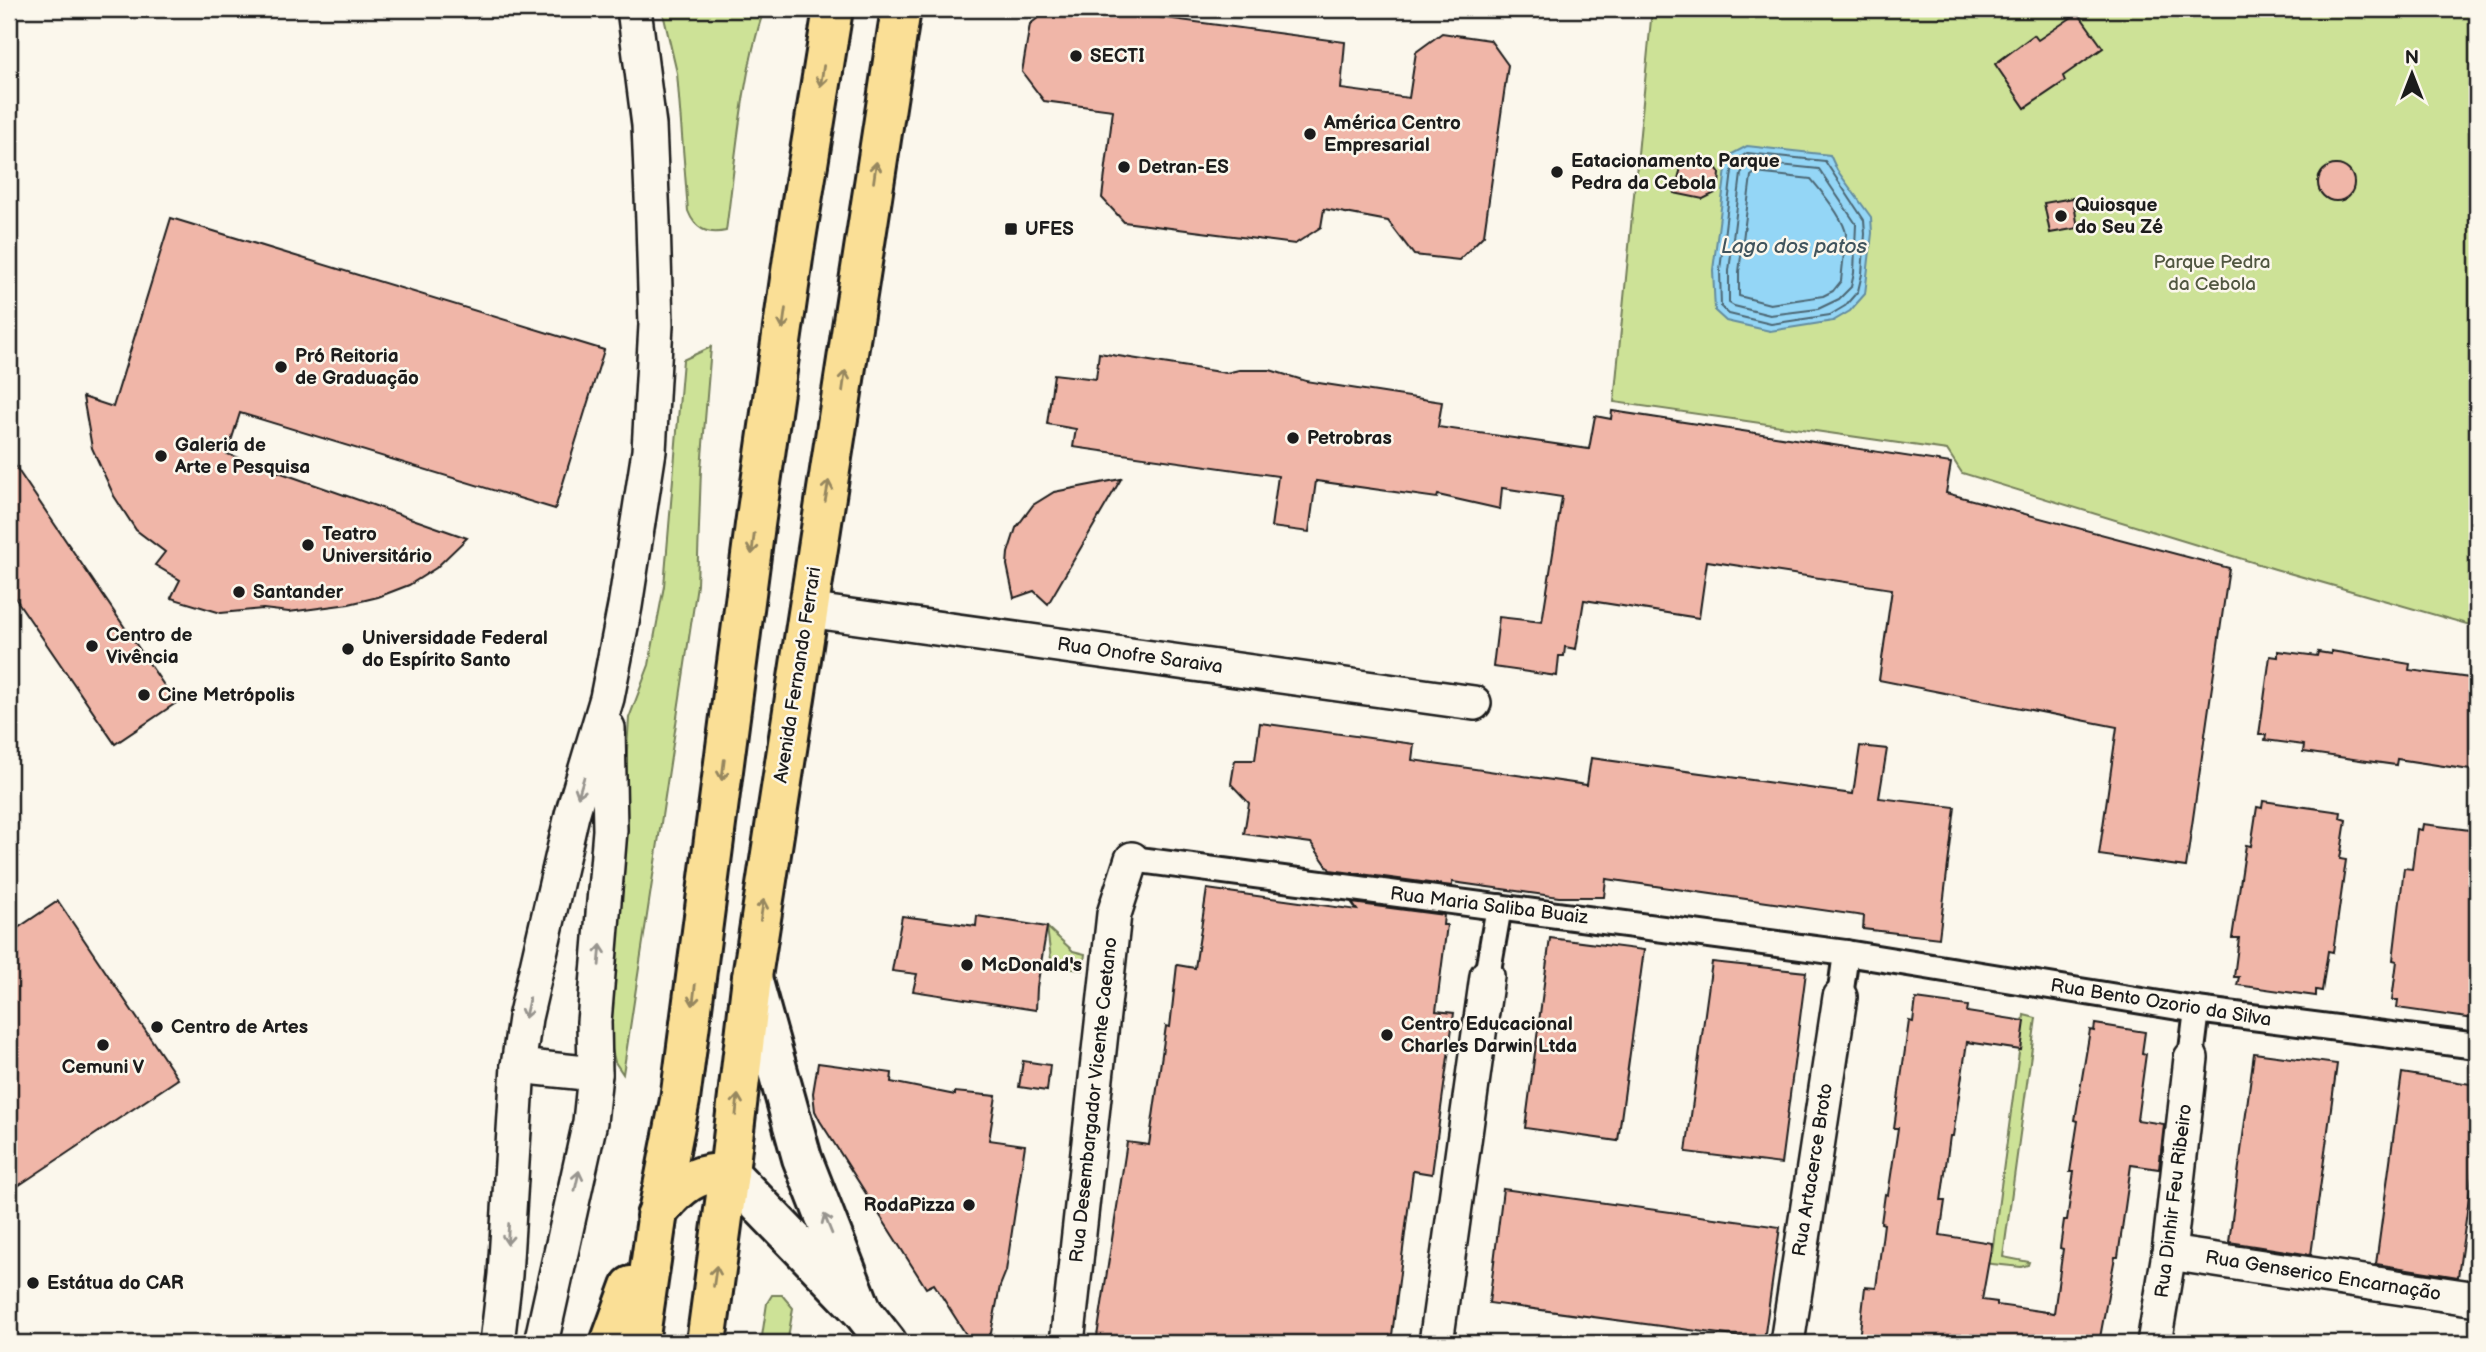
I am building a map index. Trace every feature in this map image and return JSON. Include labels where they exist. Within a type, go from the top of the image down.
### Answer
[{"type":"main road","points":[[639,1343],[658,1212],[680,1100],[755,525],[794,251],[833,9]]},
{"type":"main road","name":"Avenida Fernando Ferrari","points":[[706,1343],[751,977],[901,9]]},
{"type":"main road","points":[[610,1343],[658,1212],[692,1178],[709,1172],[729,1173]]},
{"type":"street","points":[[497,1343],[505,1275],[518,1066],[525,1018],[572,815],[607,698],[625,607],[649,451],[656,325],[649,125],[634,9]]},
{"type":"street","name":"Rua Onofre Saraiva","points":[[807,610],[1474,703]]},
{"type":"street","points":[[541,1343],[590,1122],[595,1074],[594,1022],[610,830],[607,698]]},
{"type":"street","name":"Rua Maria Saliba Buaiz","points":[[1132,859],[1846,953]]},
{"type":"street","name":"Rua Desembargador Vicente Caetano","points":[[1067,1343],[1114,914],[1132,859]]},
{"type":"street","points":[[1436,1343],[1499,907]]},
{"type":"street","points":[[1840,997],[1846,953]]},
{"type":"street","name":"Rua Bento Ozorio da Silva","points":[[1846,953],[2197,1010],[2477,1046]]},
{"type":"street","points":[[751,977],[802,1158],[862,1311]]},
{"type":"street","name":"Rua Artacerce Broto","points":[[1787,1343],[1840,997]]},
{"type":"street","points":[[2191,1058],[2197,1010]]},
{"type":"street","name":"Rua Dinhir Feu Ribeiro","points":[[2154,1343],[2169,1253],[2191,1058]]},
{"type":"street","points":[[518,1066],[595,1074]]},
{"type":"street","points":[[729,1173],[862,1311],[887,1343]]},
{"type":"street","name":"Rua Genserico Encarnação","points":[[2169,1253],[2477,1299]]},
{"type":"street","points":[[505,1275],[556,1283]]},
{"type":"green space","points":[[662,9],[764,9],[745,91],[726,231],[713,232],[703,229],[694,222],[688,211],[677,73]]},
{"type":"green space","name":"Parque Pedra da Cebola","points":[[1652,9],[2477,9],[2477,627],[2275,569],[1962,473],[1947,450],[1614,402]]},
{"type":"green space","points":[[711,347],[701,469],[697,585],[623,1074],[615,1062],[609,1037],[629,718],[649,665],[664,586],[683,360]]},
{"type":"green space","points":[[1047,927],[1073,951],[1085,954],[1083,970],[1052,967]]},
{"type":"green space","points":[[2024,1015],[2036,1018],[2003,1257],[2029,1262],[2021,1267],[1973,1262],[1965,1251],[1992,1253]]},
{"type":"green space","points":[[772,1295],[782,1295],[793,1308],[788,1338],[781,1343],[761,1343],[767,1303]]},
{"type":"water","name":"Lago dos patos","points":[[1747,146],[1830,155],[1837,170],[1871,217],[1872,233],[1865,294],[1850,311],[1833,321],[1770,331],[1726,321],[1715,311],[1713,270],[1726,169],[1732,154]]},
{"type":"building","name":"América Centro Empresarial","points":[[1050,9],[1098,9],[1345,42],[1341,89],[1409,98],[1416,52],[1442,33],[1490,40],[1508,65],[1484,235],[1459,260],[1414,255],[1388,221],[1324,209],[1321,227],[1295,244],[1124,222],[1102,198],[1113,110],[1044,101],[1022,72],[1030,24]]},
{"type":"building","points":[[2078,13],[2103,48],[2063,76],[2065,81],[2025,108],[1995,64],[2034,35],[2038,40]]},
{"type":"building","points":[[1699,158],[1711,161],[1720,173],[1715,193],[1703,199],[1674,193],[1681,168],[1688,161]]},
{"type":"building","points":[[2336,165],[2349,170],[2354,183],[2349,196],[2336,201],[2323,196],[2318,183],[2323,170]]},
{"type":"building","name":"Quiosque do Seu Zé","points":[[2073,198],[2078,228],[2050,233],[2044,203]]},
{"type":"building","points":[[171,218],[604,350],[555,509],[240,413],[227,454],[467,538],[436,568],[409,585],[349,604],[289,612],[263,609],[221,613],[171,598],[180,580],[155,565],[165,552],[136,530],[114,496],[92,448],[83,397],[113,407]]},
{"type":"building","points":[[1099,353],[1226,373],[1239,370],[1270,370],[1306,381],[1442,402],[1438,427],[1589,449],[1595,416],[1611,419],[1612,411],[1951,463],[1946,493],[2229,568],[2186,867],[2099,855],[2117,727],[1879,680],[1892,589],[1707,561],[1699,618],[1584,600],[1576,649],[1565,647],[1564,656],[1559,656],[1557,676],[1493,667],[1499,617],[1542,622],[1562,497],[1502,488],[1500,509],[1438,495],[1437,498],[1316,481],[1309,532],[1271,527],[1278,476],[1073,447],[1076,429],[1047,424],[1054,374],[1096,379]]},
{"type":"building","name":"Centro de Vivência","points":[[9,457],[176,703],[115,744],[9,589]]},
{"type":"building","points":[[1121,479],[1048,604],[1034,591],[1014,598],[1007,565],[1008,553],[1016,528],[1033,505],[1054,492]]},
{"type":"building","points":[[2278,651],[2317,656],[2318,652],[2331,654],[2331,651],[2410,664],[2409,670],[2477,679],[2477,771],[2397,759],[2396,765],[2303,752],[2304,745],[2265,740],[2266,735],[2259,735],[2270,656],[2278,657]]},
{"type":"building","points":[[1260,723],[1414,744],[1412,760],[1587,785],[1591,758],[1853,794],[1860,746],[1887,749],[1879,798],[1955,807],[1939,938],[1863,929],[1864,916],[1606,879],[1604,897],[1559,897],[1452,882],[1452,886],[1330,870],[1311,843],[1244,834],[1249,803],[1231,784],[1235,760],[1255,760]]},
{"type":"building","points":[[2263,801],[2341,812],[2340,818],[2346,820],[2340,859],[2346,860],[2333,952],[2328,951],[2322,991],[2316,990],[2316,996],[2237,985],[2239,977],[2234,977],[2239,938],[2232,938],[2246,845],[2251,846],[2257,807],[2262,808]]},
{"type":"building","points":[[2423,824],[2477,831],[2475,1019],[2397,1008],[2398,1000],[2392,1000],[2397,961],[2393,960],[2404,868],[2412,869],[2417,829],[2422,830]]},
{"type":"building","points":[[1207,889],[1357,910],[1352,903],[1444,915],[1443,925],[1447,925],[1436,1011],[1454,1013],[1432,1174],[1413,1171],[1391,1343],[1096,1343],[1127,1142],[1149,1145],[1166,1026],[1170,1027],[1177,965],[1195,968]]},
{"type":"building","name":"Cemuni V","points":[[58,901],[178,1079],[9,1192],[9,934]]},
{"type":"building","name":"McDonald's","points":[[902,916],[976,926],[977,916],[1047,927],[1036,1010],[913,991],[917,974],[892,971]]},
{"type":"building","points":[[1550,938],[1644,950],[1618,1141],[1525,1128]]},
{"type":"building","points":[[1712,962],[1806,972],[1781,1164],[1686,1152]]},
{"type":"building","points":[[1916,999],[1968,1006],[1967,1012],[2025,1021],[2021,1050],[1967,1042],[1941,1201],[1945,1201],[1940,1235],[1992,1243],[1982,1300],[1997,1302],[1997,1305],[2054,1313],[2063,1249],[2060,1248],[2074,1172],[2070,1172],[2078,1121],[2075,1120],[2090,1030],[2094,1031],[2095,1024],[2145,1032],[2142,1053],[2146,1054],[2137,1120],[2164,1124],[2159,1169],[2131,1165],[2118,1257],[2115,1257],[2099,1343],[1889,1343],[1859,1340],[1865,1287],[1876,1288],[1884,1224],[1881,1223],[1898,1128],[1894,1128],[1909,1021],[1913,1022]]},
{"type":"building","points":[[2254,1053],[2337,1064],[2311,1255],[2229,1242]]},
{"type":"building","points":[[1023,1061],[1050,1065],[1047,1091],[1019,1087]]},
{"type":"building","points":[[818,1063],[892,1073],[891,1082],[955,1095],[955,1092],[996,1096],[989,1140],[1025,1145],[1006,1271],[1000,1286],[991,1333],[986,1339],[975,1341],[967,1336],[934,1284],[926,1288],[820,1121],[815,1111],[813,1093]]},
{"type":"building","points":[[2402,1073],[2477,1085],[2477,1139],[2458,1277],[2376,1264]]},
{"type":"building","points":[[1503,1189],[1780,1227],[1764,1340],[1489,1303]]},
{"type":"place","name":"SECTI","points":[[1076,56]]},
{"type":"place","name":"América Centro Empresarial","points":[[1310,134]]},
{"type":"place","name":"Detran-ES","points":[[1124,167]]},
{"type":"place","name":"Eatacionamento Parque Pedra da Cebola","points":[[1557,172]]},
{"type":"place","name":"Quiosque do Seu Zé","points":[[2061,216]]},
{"type":"place","name":"UFES","points":[[1011,229]]},
{"type":"place","name":"Pró Reitoria de Graduação","points":[[281,367]]},
{"type":"place","name":"Petrobras","points":[[1293,438]]},
{"type":"place","name":"Galeria de Arte e Pesquisa","points":[[161,456]]},
{"type":"place","name":"Teatro Universitário","points":[[308,545]]},
{"type":"place","name":"Santander","points":[[239,592]]},
{"type":"place","name":"Centro de Vivência","points":[[92,646]]},
{"type":"place","name":"Universidade Federal do Espírito Santo","points":[[348,649]]},
{"type":"place","name":"Cine Metrópolis","points":[[144,695]]},
{"type":"place","name":"McDonald's","points":[[967,965]]},
{"type":"place","name":"Centro de Artes","points":[[157,1027]]},
{"type":"place","name":"Centro Educacional Charles Darwin Ltda","points":[[1387,1035]]},
{"type":"place","name":"Cemuni V","points":[[103,1045]]},
{"type":"place","name":"RodaPizza","points":[[969,1205]]},
{"type":"place","name":"Estátua do CAR","points":[[33,1283]]}]
